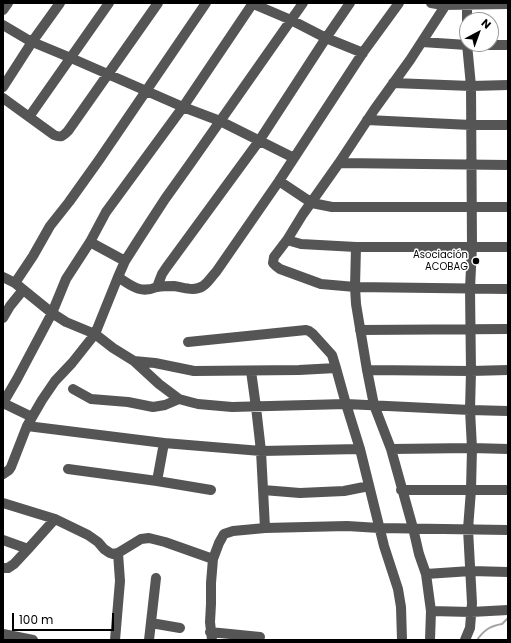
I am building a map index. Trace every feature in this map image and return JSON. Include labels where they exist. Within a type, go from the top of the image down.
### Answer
[{"type":"street","points":[[3,10],[8,3]]},
{"type":"street","points":[[3,87],[32,42],[60,3]]},
{"type":"street","points":[[29,117],[110,3]]},
{"type":"street","points":[[3,98],[54,135],[58,137],[63,135],[68,131],[158,3]]},
{"type":"street","points":[[4,314],[50,226],[74,196],[206,3]]},
{"type":"street","points":[[360,449],[261,451],[164,444],[30,422],[3,403],[52,313],[66,279],[90,242],[106,212],[183,108],[252,3],[291,20],[326,38],[363,53]]},
{"type":"street","points":[[3,474],[11,467],[30,422],[42,400],[95,334],[125,261],[165,199],[303,3]]},
{"type":"street","points":[[157,287],[166,268],[258,140],[350,3]]},
{"type":"street","points":[[118,277],[141,290],[150,290],[157,287],[169,286],[191,289],[202,286],[216,272],[279,181],[363,53],[399,3]]},
{"type":"street","points":[[431,3],[508,4]]},
{"type":"street","points":[[446,4],[422,42],[274,257],[273,263],[280,269],[321,284],[508,289]]},
{"type":"street","points":[[3,25],[32,42],[183,108],[220,121],[294,158]]},
{"type":"street","points":[[422,42],[459,44]]},
{"type":"street","points":[[465,640],[470,628],[472,603],[468,529],[472,448],[470,410],[470,289],[472,246],[472,164],[471,86],[468,52]]},
{"type":"street","points":[[394,83],[471,86],[508,85]]},
{"type":"street","points":[[367,120],[471,125],[508,125]]},
{"type":"street","points":[[339,163],[508,164]]},
{"type":"street","points":[[279,181],[312,203],[332,207],[508,207]]},
{"type":"street","points":[[287,240],[301,244],[356,246],[508,246]]},
{"type":"street","points":[[90,242],[125,261]]},
{"type":"street","points":[[356,246],[356,304],[367,370],[374,405],[390,449],[426,574],[431,611],[430,640]]},
{"type":"street","points":[[3,277],[19,286],[52,313],[66,322],[95,334],[112,348],[134,361],[158,384],[179,399],[198,404],[232,407],[346,404],[508,411]]},
{"type":"street","points":[[360,330],[508,329]]},
{"type":"street","points":[[188,342],[292,331],[310,331],[332,355],[360,449],[384,546],[398,589],[402,607],[402,640]]},
{"type":"street","points":[[134,361],[155,363],[194,371],[299,370],[336,368]]},
{"type":"street","points":[[367,370],[508,370]]},
{"type":"street","points":[[251,371],[261,451],[265,528]]},
{"type":"street","points":[[73,389],[91,399],[128,402],[153,407],[165,405],[179,399]]},
{"type":"street","points":[[157,481],[164,444]]},
{"type":"street","points":[[390,449],[508,449]]},
{"type":"street","points":[[68,469],[211,490]]},
{"type":"street","points":[[263,490],[300,493],[344,491],[368,486]]},
{"type":"street","points":[[402,490],[508,490]]},
{"type":"street","points":[[3,503],[56,519],[88,535],[110,553],[118,553],[141,539],[149,538],[213,559]]},
{"type":"street","points":[[3,568],[8,568],[14,564],[56,519]]},
{"type":"street","points":[[260,637],[211,636],[211,583],[213,559],[224,534],[234,531],[265,528],[347,526],[379,528],[508,530]]},
{"type":"street","points":[[3,540],[28,549]]},
{"type":"street","points":[[115,640],[120,581],[118,553]]},
{"type":"street","points":[[426,574],[471,571],[508,572]]},
{"type":"street","points":[[149,640],[156,578]]},
{"type":"street","points":[[431,611],[471,612],[508,610]]},
{"type":"street","points":[[151,623],[180,628]]},
{"type":"street","points":[[3,634],[33,640]]},
{"type":"waterway","points":[[477,640],[488,629],[502,624],[508,618]]},
{"type":"place","name":"Asociación ACOBAG","points":[[476,261]]}]
